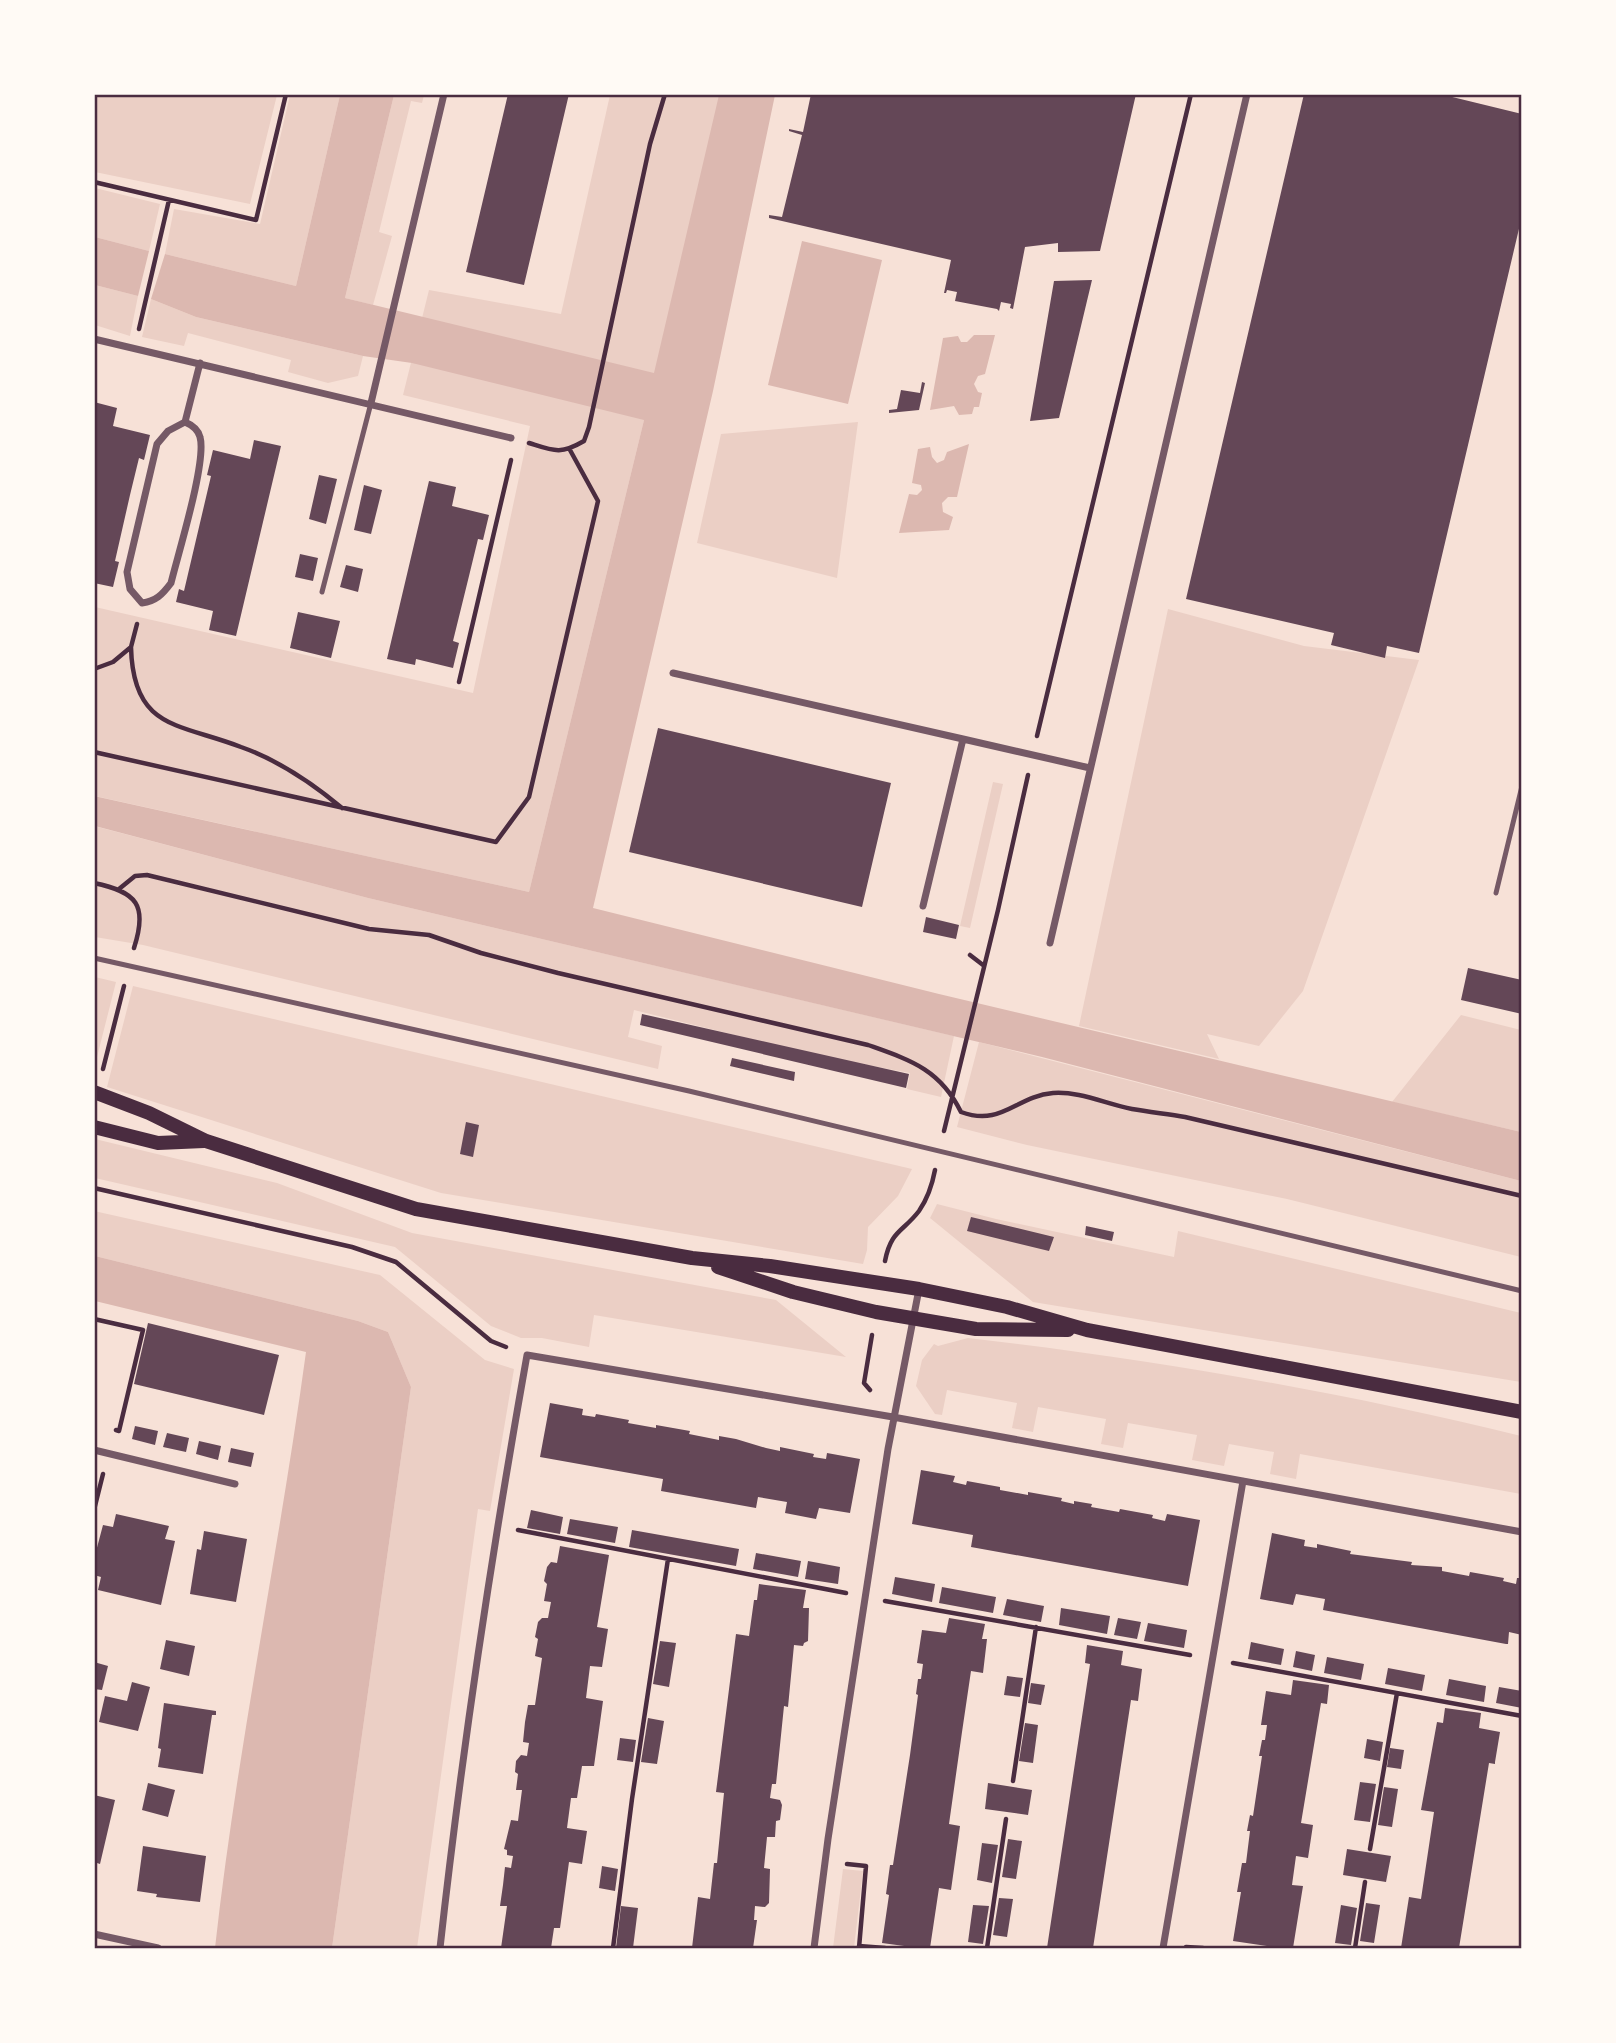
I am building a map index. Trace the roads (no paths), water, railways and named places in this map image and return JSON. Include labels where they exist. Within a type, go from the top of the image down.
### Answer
[{"type":"main road","points":[[94,1092],[149,1113],[206,1141],[416,1209],[692,1258],[770,1266],[919,1289],[1007,1307],[1087,1330],[1521,1412]]},
{"type":"main road","points":[[94,1127],[158,1143],[206,1141]]},
{"type":"main road","points":[[692,1258],[793,1292],[876,1312],[976,1329],[1087,1330]]},
{"type":"street","points":[[370,403],[444,94]]},
{"type":"street","points":[[1050,943],[1247,94]]},
{"type":"street","points":[[94,339],[512,438]]},
{"type":"street","points":[[185,422],[194,426],[200,436],[201,455],[197,478],[171,583],[163,595],[152,602],[142,603],[130,589],[127,572],[157,444],[168,431],[185,422],[200,363]]},
{"type":"street","points":[[673,673],[1090,768]]},
{"type":"street","points":[[923,906],[963,739]]},
{"type":"street","points":[[814,1948],[893,1417],[919,1289]]},
{"type":"street","points":[[440,1948],[462,1770],[498,1526],[527,1355],[893,1417],[1521,1532]]},
{"type":"street","points":[[94,1450],[235,1484]]},
{"type":"street","points":[[1164,1948],[1243,1481]]},
{"type":"street","points":[[94,1934],[158,1948]]},
{"type":"lane","points":[[322,592],[370,403]]},
{"type":"lane","points":[[1496,893],[1521,786]]},
{"type":"lane","points":[[94,958],[689,1091],[1521,1292]]}]
